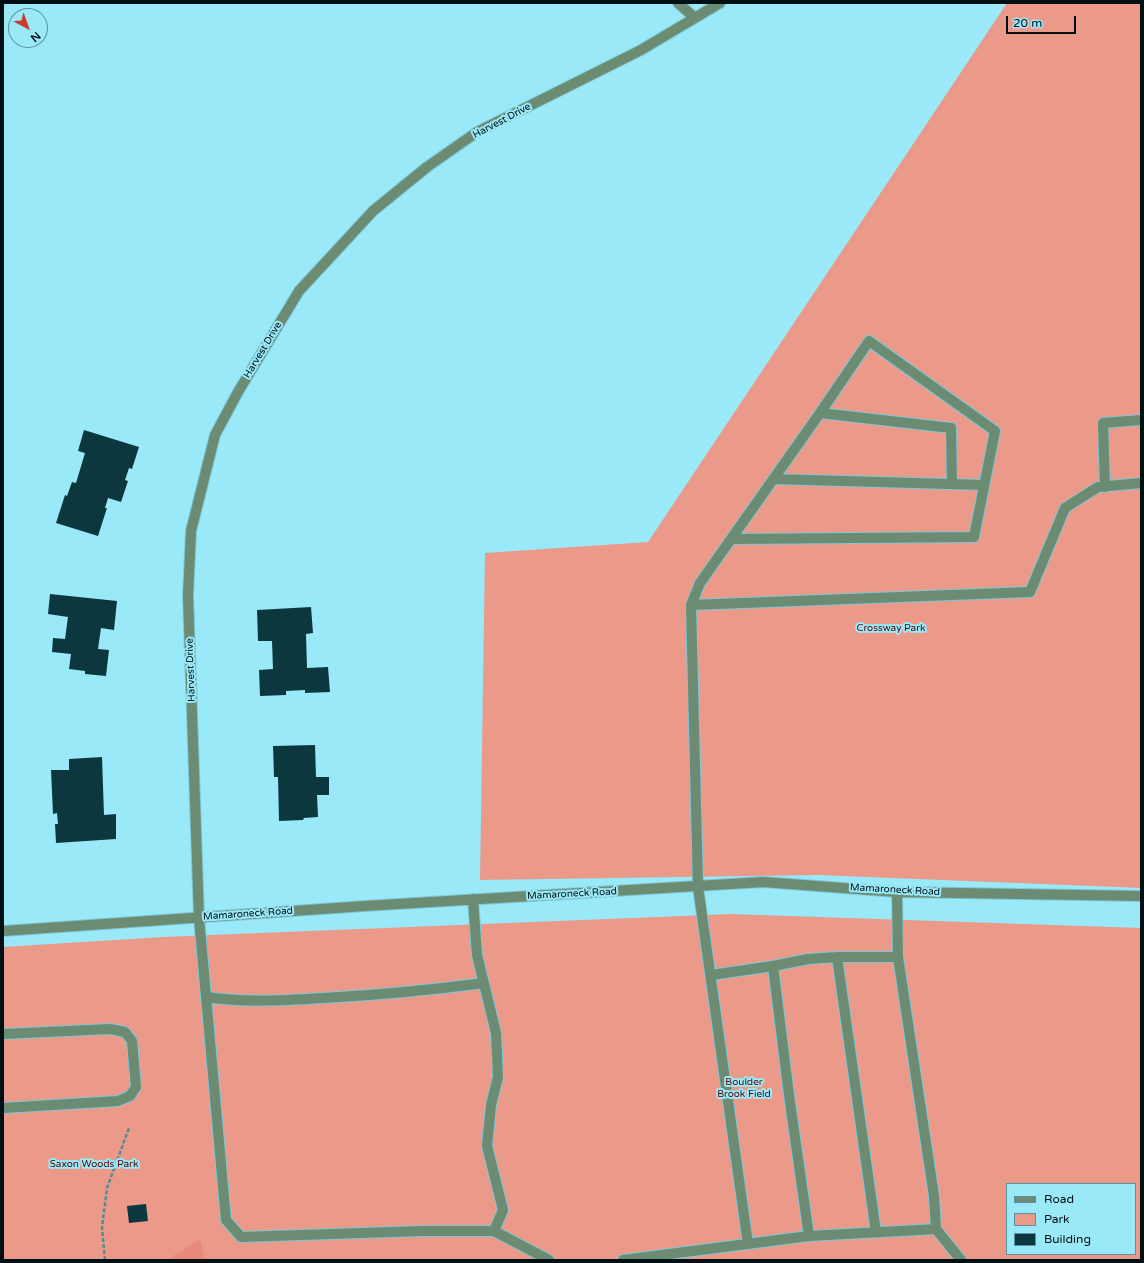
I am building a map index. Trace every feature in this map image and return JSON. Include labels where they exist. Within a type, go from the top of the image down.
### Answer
[{"type":"street","points":[[678,3],[694,18]]},
{"type":"street","name":"Harvest Drive","points":[[494,1231],[422,1231],[240,1237],[226,1220],[199,918],[188,596],[191,531],[215,435],[238,392],[299,291],[373,211],[426,167],[478,132],[641,50],[720,3]]},
{"type":"street","points":[[731,539],[974,537],[995,431],[869,341],[700,583],[691,605],[698,886],[748,1244]]},
{"type":"street","points":[[820,413],[951,428],[952,484]]},
{"type":"street","points":[[1102,487],[1104,423],[1141,420]]},
{"type":"street","points":[[773,479],[984,485]]},
{"type":"street","points":[[691,605],[1030,592],[1065,508],[1102,487],[1141,483]]},
{"type":"street","name":"Mamaroneck Road","points":[[3,931],[365,906],[763,882],[897,892],[1141,896]]},
{"type":"street","points":[[897,892],[898,958],[934,1196],[936,1229],[961,1260]]},
{"type":"street","points":[[473,900],[477,955],[496,1033],[498,1077],[491,1105],[487,1146],[503,1210],[494,1231],[549,1260]]},
{"type":"street","points":[[711,975],[773,966],[808,959],[837,957],[898,958]]},
{"type":"street","points":[[837,957],[876,1232]]},
{"type":"street","points":[[773,966],[809,1236]]},
{"type":"street","points":[[206,997],[225,1000],[265,1001],[376,995],[444,989],[484,983]]},
{"type":"street","points":[[3,1034],[110,1029],[125,1032],[132,1041],[136,1087],[130,1096],[118,1101],[3,1108]]},
{"type":"street","points":[[623,1260],[809,1236],[936,1229]]},
{"type":"path","points":[[105,1260],[102,1228],[107,1188],[129,1128]]},
{"type":"green space","name":"Crossway Park","points":[[1007,3],[1141,3],[1141,888],[818,875],[480,880],[485,553],[648,542]]},
{"type":"green space","name":"Boulder Brook Field","points":[[731,914],[1141,928],[1141,1260],[3,1260],[3,947],[162,937]]},
{"type":"shaded area","points":[[200,1239],[205,1260],[170,1260],[170,1258]]},
{"type":"building","points":[[84,430],[139,447],[132,469],[129,468],[125,480],[128,481],[121,502],[108,498],[105,508],[107,508],[98,536],[56,523],[65,495],[67,496],[72,482],[76,483],[85,453],[78,451]]},
{"type":"building","points":[[50,594],[117,601],[114,630],[101,628],[98,649],[109,650],[106,676],[85,674],[85,671],[69,669],[71,654],[52,652],[53,638],[65,639],[68,617],[48,614]]},
{"type":"building","points":[[311,607],[313,633],[306,634],[307,668],[328,667],[330,692],[305,693],[305,690],[286,691],[286,695],[260,696],[259,670],[273,669],[272,641],[258,641],[257,610]]},
{"type":"building","points":[[315,745],[316,777],[329,777],[329,795],[317,795],[318,817],[304,818],[303,820],[279,821],[278,777],[274,777],[273,746]]},
{"type":"building","points":[[102,757],[104,815],[116,814],[116,839],[56,843],[55,824],[58,824],[57,813],[53,814],[51,770],[69,770],[69,759]]},
{"type":"building","points":[[146,1204],[148,1221],[129,1223],[127,1206]]},
{"type":"park label","name":"Saxon Woods Park","points":[[94,1164]]}]
